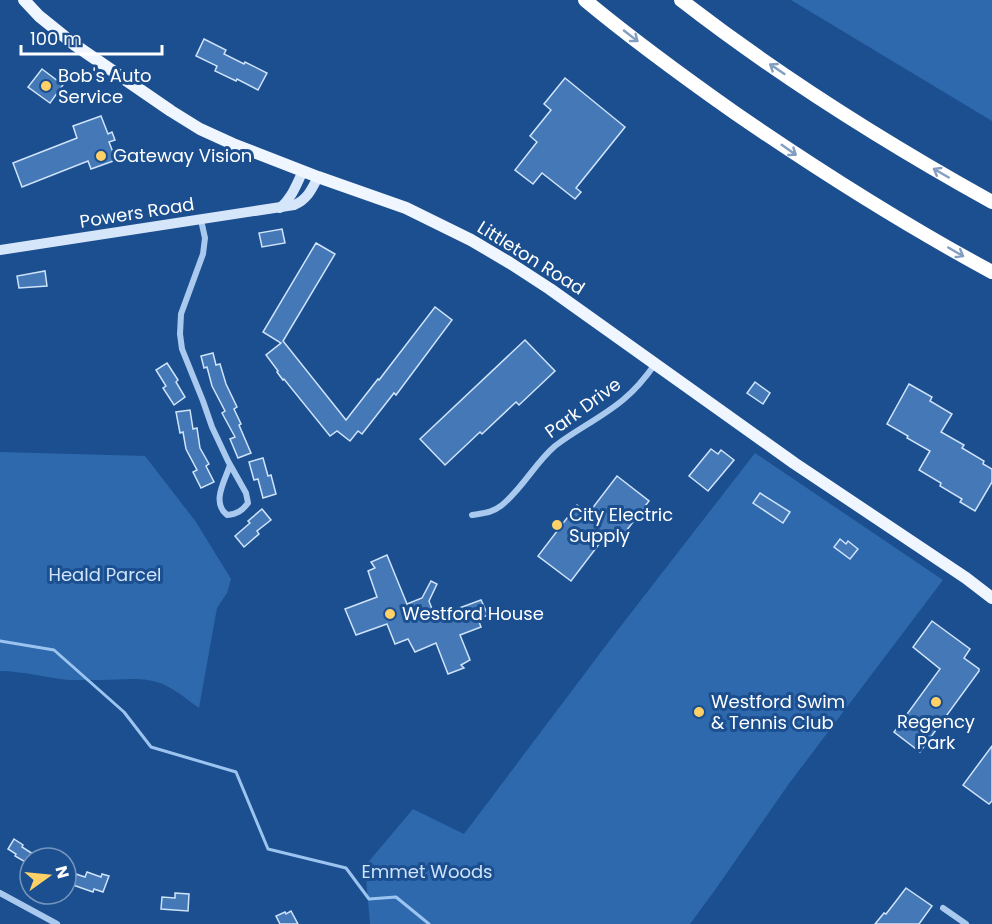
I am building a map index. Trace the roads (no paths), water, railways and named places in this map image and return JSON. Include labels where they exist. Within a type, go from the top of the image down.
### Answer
[{"type":"highway","points":[[585,0],[694,84],[802,159],[992,272]]},
{"type":"highway","points":[[681,0],[844,115],[992,202]]},
{"type":"main road","name":"Littleton Road","points":[[24,0],[39,16],[75,45],[177,115],[215,137],[406,208],[471,240],[530,275],[794,464],[966,578],[992,598]]},
{"type":"main road","points":[[280,208],[291,196],[303,171]]},
{"type":"main road","name":"Powers Road","points":[[0,250],[280,208],[300,202],[312,190],[318,177]]},
{"type":"street","points":[[201,220],[205,238],[203,254],[181,314],[180,334],[182,349],[204,401],[212,427],[246,493],[248,503],[236,514],[227,514],[222,511],[219,502],[230,465]]},
{"type":"street","name":"Park Drive","points":[[472,515],[491,512],[502,505],[545,456],[623,400],[639,385],[655,364]]},
{"type":"street","points":[[0,893],[57,924]]},
{"type":"street","points":[[943,908],[966,924]]},
{"type":"waterway","points":[[0,641],[54,650],[124,712],[151,747],[236,772],[268,849],[346,868],[369,899],[396,897],[429,924]]},
{"type":"place","name":"Bob's Auto Service","points":[[46,86]]},
{"type":"place","name":"Gateway Vision","points":[[101,156]]},
{"type":"place","name":"City Electric Supply","points":[[557,525]]},
{"type":"place","name":"Westford House","points":[[390,614]]},
{"type":"place","name":"Regency Park","points":[[936,702]]},
{"type":"place","name":"Westford Swim & Tennis Club","points":[[699,712]]},
{"type":"park label","name":"Heald Parcel","points":[[105,575]]},
{"type":"park label","name":"Emmet Woods","points":[[427,872]]}]
